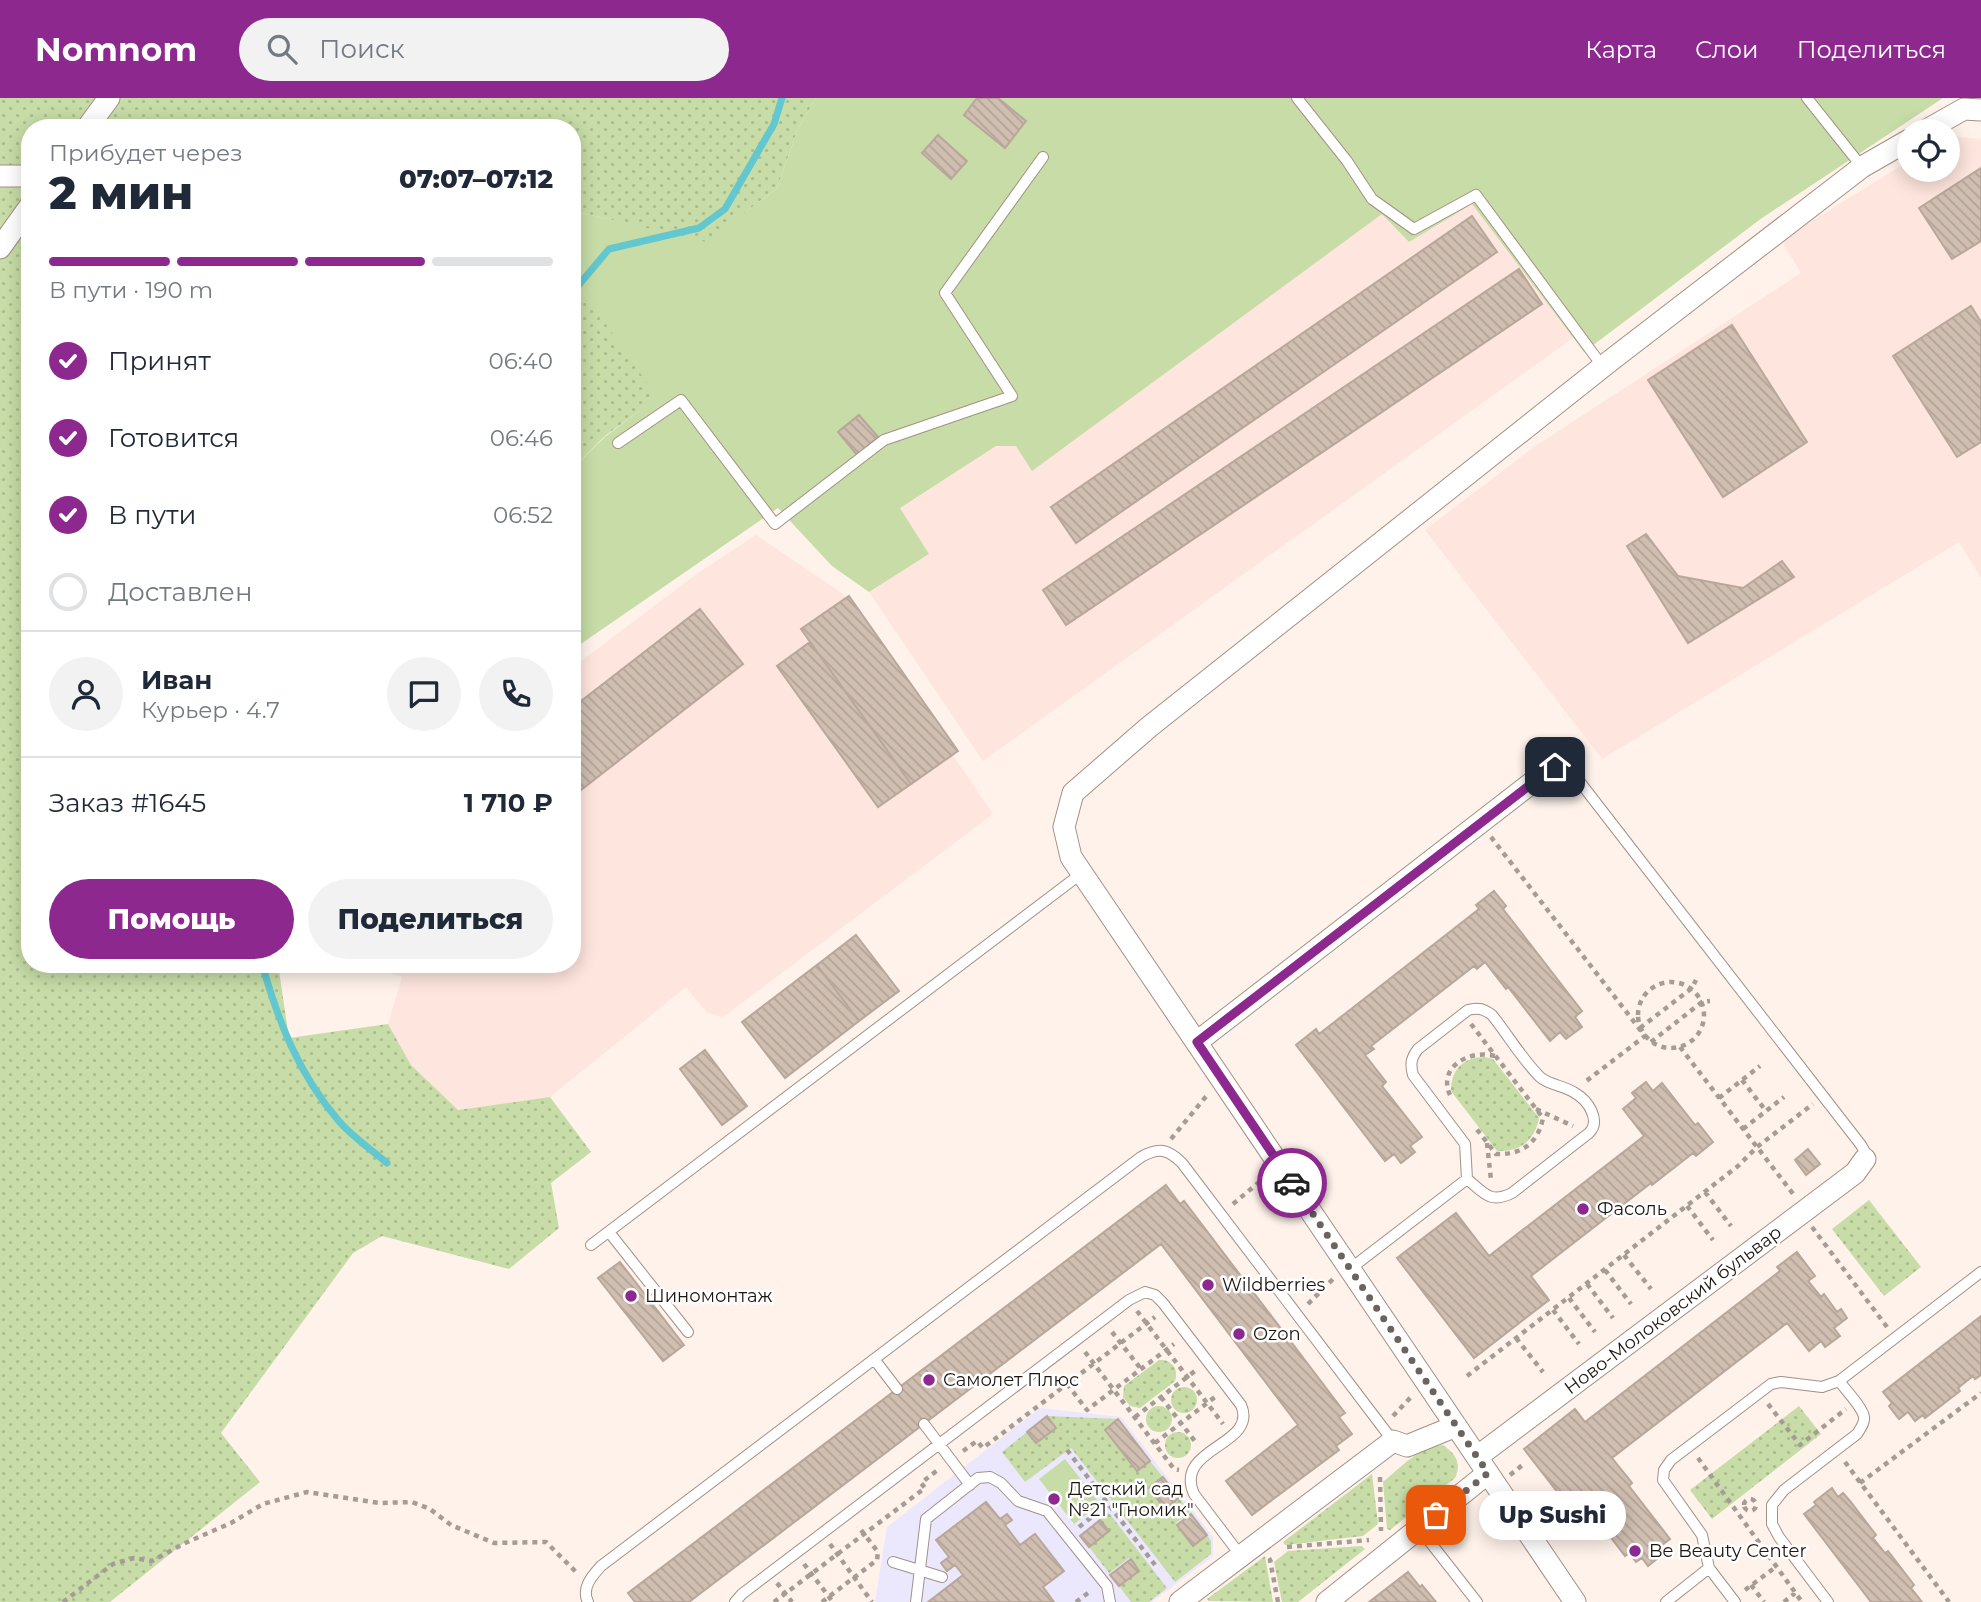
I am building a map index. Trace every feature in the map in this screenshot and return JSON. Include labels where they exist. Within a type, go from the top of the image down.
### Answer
[{"type":"street","points":[[94,119],[109,98]]},
{"type":"street","points":[[1946,119],[1968,106]]},
{"type":"street","points":[[1575,1602],[1491,1469],[1456,1426],[1077,865],[1064,827],[1073,793],[1149,727],[1603,367],[1862,167],[1897,147]]},
{"type":"street","points":[[0,176],[21,176]]},
{"type":"street","points":[[0,248],[21,219]]},
{"type":"street","points":[[1197,1042],[1548,771],[1563,767]]},
{"type":"street","name":"Ново-Молоковский бульвар","points":[[1326,1602],[1854,1173],[1865,1159]]},
{"type":"street","points":[[1180,1602],[1241,1556],[1388,1434],[1407,1446],[1456,1426]]},
{"type":"lane","points":[[1297,98],[1347,161],[1371,199],[1415,229],[1476,195],[1603,367]]},
{"type":"lane","points":[[1807,98],[1862,167]]},
{"type":"lane","points":[[618,443],[681,400],[775,524],[884,440],[1012,396],[945,293],[1043,157]]},
{"type":"lane","points":[[1563,767],[1581,784],[1861,1145],[1865,1159]]},
{"type":"lane","points":[[591,1245],[1077,865]]},
{"type":"lane","points":[[1476,1007],[1492,1015],[1542,1078],[1573,1091],[1581,1098],[1596,1121],[1589,1133],[1501,1199],[1493,1198],[1467,1179],[1465,1144],[1413,1074],[1410,1066],[1418,1049],[1476,1007]]},
{"type":"lane","points":[[589,1602],[586,1597],[589,1580],[601,1566],[1155,1149],[1172,1152],[1182,1163],[1388,1434]]},
{"type":"lane","points":[[1349,1267],[1467,1179]]},
{"type":"lane","points":[[609,1232],[688,1332]]},
{"type":"lane","points":[[1734,1601],[1709,1568],[1702,1535],[1663,1480],[1664,1471],[1671,1460],[1771,1384],[1781,1382],[1822,1387],[1839,1381],[1981,1272]]},
{"type":"lane","points":[[736,1602],[742,1594],[1129,1300],[1145,1292],[1155,1295],[1187,1334],[1245,1415],[1242,1425],[1206,1455],[1191,1472],[1190,1484],[1194,1494],[1241,1556]]},
{"type":"lane","points":[[874,1359],[897,1389]]},
{"type":"lane","points":[[1828,1602],[1772,1524],[1772,1505],[1784,1490],[1857,1434],[1863,1426],[1864,1417],[1839,1381]]},
{"type":"lane","points":[[923,1424],[970,1485]]},
{"type":"lane","points":[[916,1602],[926,1520],[978,1478],[990,1477],[1002,1483],[1018,1501],[1047,1511],[1107,1587],[1110,1602]]},
{"type":"lane","points":[[1419,1528],[1477,1602]]},
{"type":"lane","points":[[893,1562],[942,1577]]},
{"type":"lane","points":[[1666,1602],[1709,1568]]},
{"type":"path","points":[[1480,823],[1645,1036],[1651,1042],[1662,1048],[1680,1047],[1692,1042],[1699,1034],[1705,1014],[1702,1002],[1692,988],[1670,982],[1660,983],[1651,989],[1639,1006],[1637,1016],[1645,1036]]},
{"type":"path","points":[[1640,1028],[1692,988],[1696,980]]},
{"type":"path","points":[[1651,1042],[1702,1002],[1710,1001]]},
{"type":"path","points":[[1463,1014],[1543,1118],[1540,1129],[1528,1146],[1518,1152],[1496,1154],[1475,1126]]},
{"type":"path","points":[[1573,1091],[1645,1036]]},
{"type":"path","points":[[1680,1047],[1797,1199],[1811,1225],[1895,1339]]},
{"type":"path","points":[[1453,1099],[1448,1092],[1448,1083],[1455,1066],[1469,1055],[1486,1053],[1495,1056]]},
{"type":"path","points":[[1719,1098],[1760,1066]]},
{"type":"path","points":[[1742,1080],[1766,1111]]},
{"type":"path","points":[[1161,1150],[1208,1094],[1202,1083]]},
{"type":"path","points":[[1467,1376],[1705,1192],[1823,1096]]},
{"type":"path","points":[[1743,1129],[1784,1097]]},
{"type":"path","points":[[1535,1108],[1589,1133]]},
{"type":"path","points":[[1487,1143],[1493,1198]]},
{"type":"path","points":[[1221,1214],[1279,1165]]},
{"type":"path","points":[[1705,1192],[1731,1226]]},
{"type":"path","points":[[1686,1206],[1713,1240]]},
{"type":"path","points":[[1624,1255],[1651,1289]]},
{"type":"path","points":[[1297,1314],[1349,1267]]},
{"type":"path","points":[[1605,1270],[1631,1304]]},
{"type":"path","points":[[1587,1284],[1613,1318]]},
{"type":"path","points":[[1569,1298],[1595,1332]]},
{"type":"path","points":[[1129,1300],[1231,1436]]},
{"type":"path","points":[[1553,1310],[1579,1344]]},
{"type":"path","points":[[1103,1320],[1141,1370]]},
{"type":"path","points":[[1067,1384],[1087,1410],[1187,1334]]},
{"type":"path","points":[[1516,1338],[1543,1372]]},
{"type":"path","points":[[1077,1340],[1174,1469],[1191,1472]]},
{"type":"path","points":[[1135,1417],[1208,1362]]},
{"type":"path","points":[[1388,1434],[1426,1382]]},
{"type":"path","points":[[1154,1443],[1227,1388]]},
{"type":"path","points":[[1759,1392],[1800,1445],[1855,1402]]},
{"type":"path","points":[[1860,1483],[1981,1393]]},
{"type":"path","points":[[1161,1397],[1206,1455]]},
{"type":"path","points":[[1689,1446],[1802,1602]]},
{"type":"path","points":[[1067,1450],[1155,1565]]},
{"type":"path","points":[[1836,1450],[1948,1602]]},
{"type":"path","points":[[1491,1469],[1525,1463]]},
{"type":"path","points":[[1278,1602],[1270,1560],[1285,1548],[1371,1540],[1382,1530],[1380,1475]]},
{"type":"path","points":[[62,1602],[113,1564],[134,1558],[152,1561],[231,1523],[263,1504],[307,1492],[380,1503],[412,1502],[430,1509],[451,1525],[494,1543],[546,1542],[575,1572],[589,1580]]},
{"type":"path","points":[[1067,1536],[1108,1504]]},
{"type":"path","points":[[1736,1513],[1744,1509]]},
{"type":"path","points":[[821,1602],[877,1560],[878,1552],[849,1513]]},
{"type":"path","points":[[822,1533],[872,1602]]},
{"type":"path","points":[[796,1553],[833,1602]]},
{"type":"path","points":[[1734,1601],[1792,1555]]},
{"type":"path","points":[[1751,1585],[1764,1602]]},
{"type":"path","points":[[1784,1602],[1796,1593]]},
{"type":"shaded area","points":[[1960,137],[1981,139],[1981,578],[1959,542],[1602,759],[1425,530],[1534,447],[1801,273],[1781,240],[1897,168],[1897,182],[1960,182]]},
{"type":"shaded area","points":[[1472,204],[1573,338],[983,761],[869,592],[929,554],[899,508],[996,446],[1016,446],[1032,470],[1383,213],[1409,242]]},
{"type":"shaded area","points":[[756,535],[843,594],[993,814],[723,1017],[707,1013],[686,987],[550,1097],[458,1110],[411,1065],[388,1024],[402,977],[390,973],[581,973],[581,661],[698,573]]},
{"type":"shaded area","name":"Детский сад №21 \"Гномик\"","points":[[1040,1408],[1121,1417],[1213,1537],[1213,1556],[1152,1602],[875,1602],[887,1527]]},
{"type":"green space","points":[[0,98],[816,98],[798,129],[777,188],[706,243],[581,215],[581,119],[21,119],[21,973],[279,973],[289,1038],[388,1024],[411,1065],[458,1110],[550,1097],[591,1152],[551,1183],[559,1228],[509,1269],[382,1236],[353,1253],[221,1433],[260,1482],[110,1602],[0,1602]]},
{"type":"green space","points":[[816,98],[1943,98],[1911,119],[1897,119],[1897,128],[1762,218],[1584,352],[1472,204],[1409,242],[1382,214],[1032,471],[1016,446],[996,446],[900,508],[929,554],[869,592],[832,566],[778,508],[581,644],[581,460],[605,437],[657,397],[581,289],[581,215],[706,242],[777,188],[798,129]]},
{"type":"green space","points":[[581,289],[658,397],[605,436],[581,460]]},
{"type":"green space","points":[[1471,1059],[1493,1059],[1539,1118],[1534,1133],[1519,1147],[1497,1151],[1451,1091],[1453,1076],[1460,1066]]},
{"type":"green space","points":[[1869,1200],[1921,1267],[1884,1296],[1832,1229]]},
{"type":"green space","points":[[1159,1360],[1168,1361],[1173,1366],[1175,1381],[1140,1408],[1130,1406],[1123,1397],[1124,1386]]},
{"type":"green space","points":[[1184,1387],[1193,1391],[1197,1400],[1193,1409],[1184,1413],[1175,1409],[1171,1400],[1175,1391]]},
{"type":"green space","points":[[1159,1406],[1168,1410],[1172,1419],[1168,1428],[1159,1432],[1150,1428],[1146,1419],[1150,1410]]},
{"type":"green space","points":[[1799,1406],[1821,1434],[1712,1519],[1690,1490]]},
{"type":"green space","points":[[1047,1416],[1118,1419],[1105,1430],[1137,1471],[1150,1461],[1163,1477],[1165,1508],[1179,1498],[1190,1512],[1176,1523],[1193,1546],[1207,1535],[1211,1541],[1211,1554],[1175,1582],[1071,1448],[1025,1482],[1002,1452],[1027,1432],[1036,1443],[1056,1428]]},
{"type":"green space","points":[[1178,1432],[1187,1436],[1191,1445],[1187,1454],[1178,1458],[1169,1454],[1165,1445],[1169,1436]]},
{"type":"green space","points":[[1443,1445],[1456,1460],[1458,1468],[1455,1478],[1390,1530],[1387,1529],[1383,1482],[1418,1454]]},
{"type":"green space","points":[[1065,1459],[1100,1504],[1074,1524],[1039,1479]]},
{"type":"green space","points":[[1372,1474],[1378,1524],[1363,1536],[1285,1545],[1283,1542]]},
{"type":"green space","points":[[1109,1513],[1167,1588],[1149,1602],[1131,1602],[1119,1586],[1139,1571],[1131,1559],[1109,1573],[1089,1547],[1109,1531],[1100,1520]]},
{"type":"green space","points":[[1362,1546],[1365,1549],[1298,1602],[1282,1602],[1274,1562],[1288,1551]]},
{"type":"green space","points":[[1265,1556],[1273,1602],[1207,1599]]},
{"type":"building","points":[[977,98],[998,98],[1026,121],[1005,148],[964,115]]},
{"type":"building","points":[[938,135],[967,161],[951,179],[922,153]]},
{"type":"building","points":[[1981,168],[1981,241],[1952,259],[1919,208]]},
{"type":"building","points":[[1472,216],[1497,252],[1076,543],[1051,507]]},
{"type":"building","points":[[1519,269],[1542,304],[1066,625],[1043,590]]},
{"type":"building","points":[[1971,306],[1981,322],[1981,442],[1957,457],[1893,356]]},
{"type":"building","points":[[1732,325],[1807,442],[1723,497],[1648,380]]},
{"type":"building","points":[[859,415],[878,437],[857,455],[838,432]]},
{"type":"building","points":[[1646,534],[1678,576],[1743,588],[1782,561],[1794,577],[1688,643],[1627,546]]},
{"type":"building","points":[[849,596],[958,751],[911,784],[801,629]]},
{"type":"building","points":[[700,609],[743,664],[581,790],[581,701]]},
{"type":"building","points":[[810,642],[911,784],[878,807],[777,666]]},
{"type":"building","points":[[1494,891],[1506,906],[1503,909],[1582,1011],[1575,1017],[1582,1027],[1566,1039],[1560,1032],[1550,1041],[1485,962],[1477,969],[1474,966],[1371,1046],[1374,1049],[1365,1055],[1386,1082],[1382,1086],[1422,1137],[1410,1146],[1415,1152],[1401,1163],[1394,1154],[1385,1161],[1296,1045],[1316,1029],[1319,1034],[1346,1013],[1479,909],[1476,905]]},
{"type":"building","points":[[856,935],[899,991],[859,1021],[817,965]]},
{"type":"building","points":[[817,965],[859,1021],[785,1078],[742,1022]]},
{"type":"building","points":[[705,1050],[747,1106],[722,1125],[680,1069]]},
{"type":"building","points":[[1646,1082],[1653,1091],[1662,1083],[1695,1125],[1698,1123],[1713,1142],[1696,1156],[1693,1153],[1652,1185],[1651,1183],[1531,1276],[1549,1300],[1474,1358],[1397,1258],[1456,1213],[1489,1256],[1644,1136],[1623,1109],[1636,1098],[1632,1093]]},
{"type":"building","points":[[1808,1149],[1820,1164],[1806,1175],[1795,1160]]},
{"type":"building","points":[[1166,1185],[1180,1204],[1184,1201],[1345,1413],[1339,1417],[1352,1434],[1336,1446],[1339,1450],[1252,1515],[1226,1481],[1298,1425],[1161,1244],[689,1602],[635,1602],[628,1593]]},
{"type":"building","points":[[1797,1252],[1815,1276],[1808,1281],[1821,1297],[1824,1294],[1837,1312],[1841,1309],[1847,1318],[1834,1328],[1840,1336],[1825,1347],[1821,1341],[1809,1351],[1787,1323],[1612,1458],[1632,1483],[1629,1486],[1670,1539],[1658,1548],[1663,1554],[1648,1566],[1642,1558],[1636,1562],[1629,1553],[1625,1556],[1597,1519],[1601,1516],[1592,1504],[1576,1516],[1524,1449],[1575,1409],[1585,1422],[1780,1271],[1777,1267]]},
{"type":"building","points":[[620,1262],[684,1345],[663,1361],[598,1278]]},
{"type":"building","points":[[1981,1316],[1981,1375],[1975,1379],[1973,1376],[1958,1388],[1960,1391],[1925,1418],[1923,1415],[1915,1421],[1908,1412],[1899,1419],[1889,1406],[1892,1403],[1883,1392]]},
{"type":"building","points":[[1047,1416],[1056,1428],[1036,1443],[1027,1432]]},
{"type":"building","points":[[1118,1419],[1150,1461],[1137,1471],[1105,1430]]},
{"type":"building","points":[[1163,1477],[1179,1498],[1165,1509],[1149,1488]]},
{"type":"building","points":[[1832,1488],[1838,1497],[1843,1493],[1850,1501],[1876,1535],[1873,1538],[1885,1553],[1888,1551],[1914,1585],[1911,1588],[1922,1602],[1871,1602],[1804,1514]]},
{"type":"building","points":[[986,1502],[1000,1519],[1007,1514],[1012,1520],[1005,1525],[1020,1545],[1035,1534],[1064,1571],[1043,1587],[1054,1602],[928,1602],[963,1575],[955,1565],[947,1571],[941,1563],[949,1557],[936,1540]]},
{"type":"building","points":[[1191,1514],[1207,1535],[1193,1546],[1177,1525]]},
{"type":"building","points":[[1100,1520],[1109,1531],[1089,1547],[1080,1536]]},
{"type":"building","points":[[1131,1559],[1139,1571],[1119,1586],[1110,1575]]},
{"type":"building","points":[[1408,1572],[1436,1602],[1369,1602]]},
{"type":"waterway","points":[[581,282],[609,249],[699,228],[725,209],[774,124],[782,98]]},
{"type":"waterway","points":[[265,973],[291,1046],[312,1084],[343,1126],[387,1163]]},
{"type":"way so far","points":[[1292,1183],[1488,1473],[1436,1515]]},
{"type":"place","name":"Фасоль","points":[[1583,1209]]},
{"type":"place","name":"Wildberries","points":[[1208,1285]]},
{"type":"place","name":"Шиномонтаж","points":[[631,1296]]},
{"type":"place","name":"Ozon","points":[[1239,1334]]},
{"type":"place","name":"Самолет Плюс","points":[[929,1380]]},
{"type":"place","name":"Детский сад №21 \"Гномик\"","points":[[1054,1499]]},
{"type":"place","name":"Up Sushi","points":[[1436,1515]]},
{"type":"place","name":"Be Beauty Center","points":[[1635,1551]]},
{"type":"route","points":[[1292,1183],[1197,1042],[1555,767]]}]
